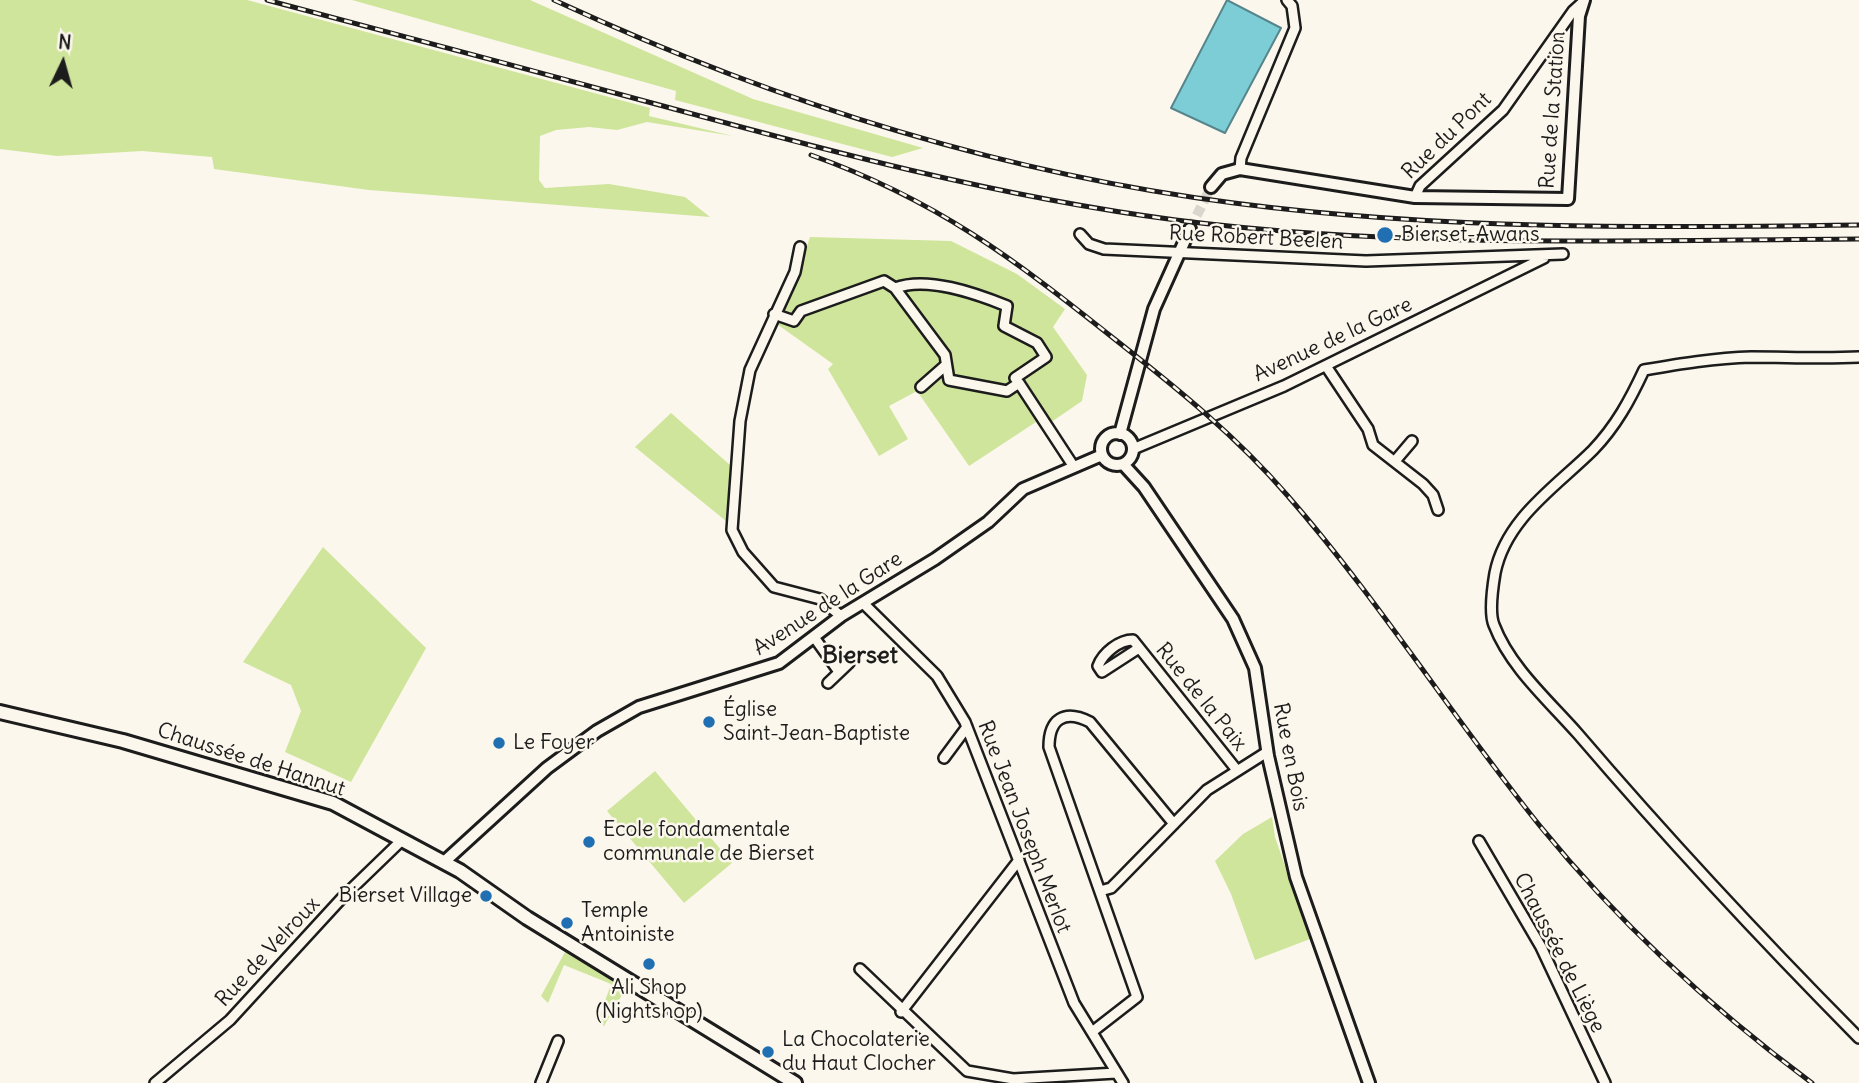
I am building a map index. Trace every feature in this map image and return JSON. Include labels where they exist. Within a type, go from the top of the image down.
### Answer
[{"type":"main road","name":"Chaussée de Hannut","points":[[0,712],[123,741],[290,788],[333,803],[444,862],[527,918],[795,1083]]},
{"type":"street","points":[[1211,187],[1222,174],[1240,169],[1241,158],[1295,28],[1292,6],[1287,0]]},
{"type":"street","name":"Rue du Pont","points":[[1240,169],[1415,197],[1420,186],[1503,110],[1573,11],[1584,1]]},
{"type":"street","name":"Rue de la Station","points":[[1415,197],[1568,200],[1579,16],[1584,1]]},
{"type":"street","points":[[1120,434],[1154,309],[1190,229]]},
{"type":"street","name":"Rue Robert Beelen","points":[[1080,234],[1089,244],[1104,248],[1366,261],[1546,257],[1563,254]]},
{"type":"street","points":[[800,247],[795,272],[750,370],[740,421],[732,530],[743,552],[774,587],[820,599],[841,616]]},
{"type":"street","name":"Avenue de la Gare","points":[[1133,449],[1325,366],[1546,257]]},
{"type":"street","points":[[774,314],[793,321],[801,311],[884,281],[895,288],[945,355],[949,380],[1007,391],[1019,383]]},
{"type":"street","points":[[895,288],[907,284],[955,290],[1007,306],[1004,326],[1037,343],[1046,357],[1015,378],[1074,467]]},
{"type":"street","points":[[1859,357],[1802,360],[1751,358],[1692,362],[1644,370],[1625,412],[1592,450],[1550,486],[1513,531],[1496,571],[1493,623],[1511,657],[1594,752],[1779,957],[1859,1038]]},
{"type":"street","points":[[921,387],[946,365]]},
{"type":"street","points":[[1325,366],[1367,429],[1373,445],[1423,484],[1433,495],[1438,510]]},
{"type":"street","points":[[1120,434],[1128,438],[1133,449],[1130,458],[1123,464],[1109,463],[1102,455],[1105,439],[1120,434]]},
{"type":"street","points":[[1395,461],[1412,441]]},
{"type":"street","name":"Avenue de la Gare","points":[[444,862],[532,785],[547,768],[597,731],[639,707],[762,671],[779,663],[841,616],[988,522],[1023,489],[1102,455]]},
{"type":"street","name":"Rue en Bois","points":[[1123,464],[1144,487],[1233,620],[1255,668],[1267,752],[1296,877],[1369,1083]]},
{"type":"street","name":"Rue Jean Joseph Merlot","points":[[863,603],[937,676],[967,727],[1074,1003],[1123,1083]]},
{"type":"street","points":[[814,637],[839,672]]},
{"type":"street","name":"Rue de la Paix","points":[[1139,649],[1236,769]]},
{"type":"street","points":[[828,682],[849,663]]},
{"type":"street","points":[[1092,1032],[1137,997],[1049,747],[1049,731],[1054,722],[1066,716],[1079,717],[1090,723],[1174,824]]},
{"type":"street","points":[[944,758],[967,727]]},
{"type":"street","points":[[1100,891],[1111,888],[1207,790],[1236,769],[1267,752]]},
{"type":"street","name":"Rue de Velroux","points":[[155,1083],[230,1020],[342,898],[402,840]]},
{"type":"street","name":"Chaussée de Liège","points":[[1479,841],[1541,947],[1605,1083]]},
{"type":"street","points":[[901,1012],[1018,860]]},
{"type":"street","points":[[860,969],[901,1012],[967,1071],[1013,1079],[1116,1073]]},
{"type":"street","points":[[541,1083],[558,1041]]},
{"type":"green space","points":[[0,0],[247,0],[650,108],[649,116],[733,136],[647,122],[617,130],[589,127],[556,130],[540,136],[539,180],[545,188],[609,184],[685,197],[710,217],[369,190],[214,169],[212,157],[142,151],[57,156],[0,149]]},
{"type":"green space","points":[[352,0],[530,0],[753,99],[923,148],[892,157],[675,100],[676,91]]},
{"type":"green space","points":[[810,237],[951,241],[1017,274],[1065,309],[1053,327],[1087,375],[1082,401],[1041,429],[1036,422],[969,466],[917,391],[889,406],[908,439],[879,456],[828,369],[833,364],[774,322],[796,279]]},
{"type":"green space","points":[[671,413],[730,465],[726,521],[635,447]]},
{"type":"green space","points":[[323,547],[426,648],[351,782],[285,752],[301,711],[291,685],[243,662]]},
{"type":"green space","points":[[655,771],[732,863],[684,903],[607,811]]},
{"type":"green space","points":[[1272,817],[1275,837],[1310,939],[1255,960],[1231,894],[1215,861],[1243,834]]},
{"type":"green space","points":[[565,952],[626,988],[604,1026],[598,1021],[611,984],[564,965],[548,1003],[541,996]]},
{"type":"water","points":[[1227,0],[1281,28],[1225,133],[1171,108]]},
{"type":"tunnel","points":[[1190,229],[1211,187]]},
{"type":"railway","points":[[267,0],[847,155],[1043,199],[1109,210],[1261,229],[1432,239],[1859,239]]},
{"type":"railway","points":[[554,0],[635,36],[801,100],[972,152],[1146,190],[1312,212],[1468,223],[1702,227],[1859,225]]},
{"type":"railway","points":[[811,155],[897,192],[973,234],[1079,311],[1227,433],[1268,473],[1353,575],[1508,785],[1570,862],[1668,963],[1738,1025],[1812,1083]]},
{"type":"place","name":"Bierset-Awans","points":[[1385,235]]},
{"type":"place","name":"Église Saint-Jean-Baptiste","points":[[709,722]]},
{"type":"place","name":"Le Foyer","points":[[499,743]]},
{"type":"place","name":"Ecole fondamentale communale de Bierset","points":[[589,842]]},
{"type":"place","name":"Bierset Village","points":[[486,896]]},
{"type":"place","name":"Temple Antoiniste","points":[[567,923]]},
{"type":"place","name":"Ali Shop (Nightshop)","points":[[649,964]]},
{"type":"place","name":"La Chocolaterie du Haut Clocher","points":[[768,1052]]},
{"type":"district","name":"Bierset","points":[[860,656]]}]
